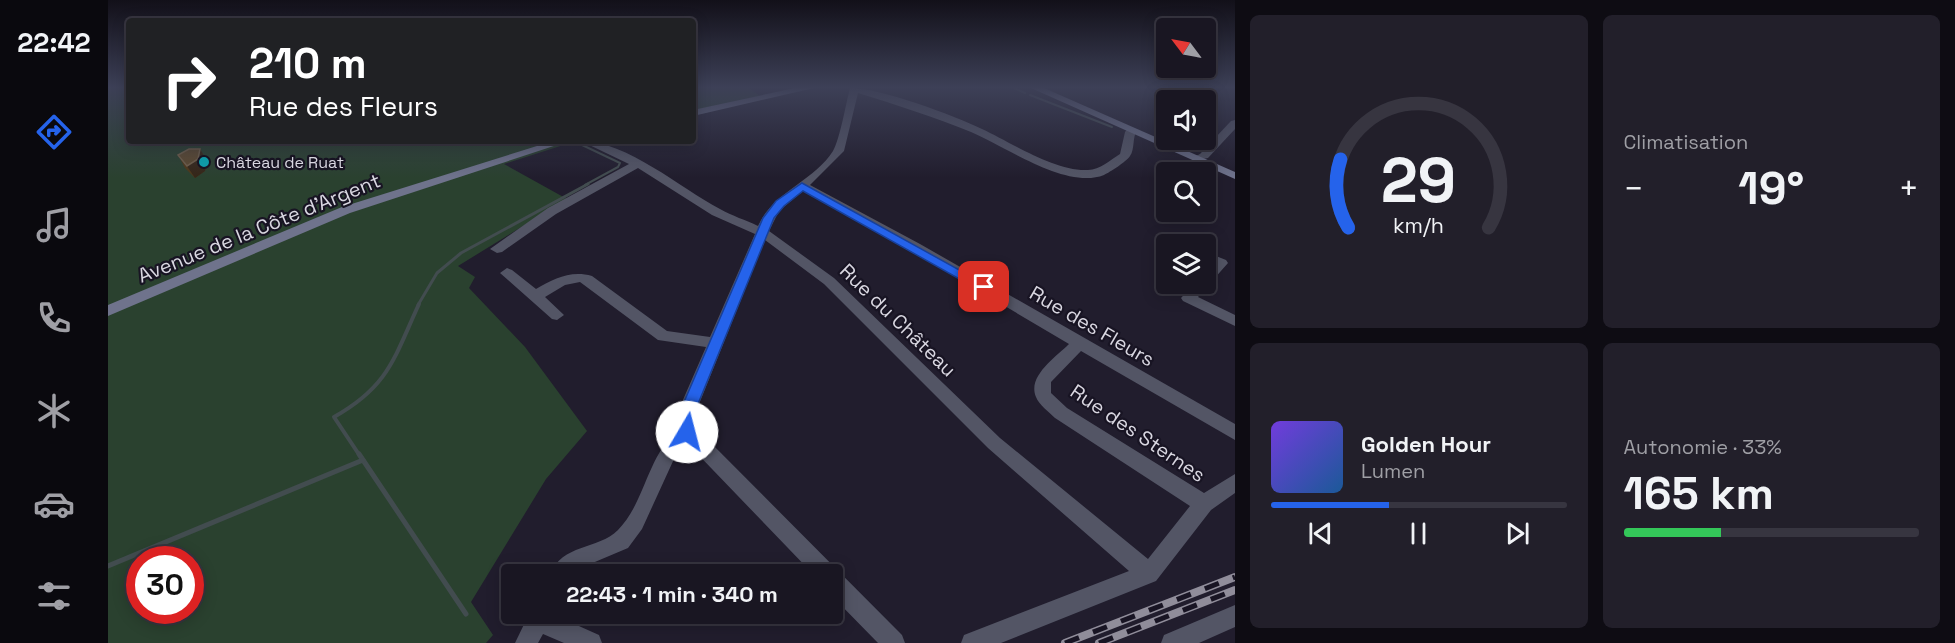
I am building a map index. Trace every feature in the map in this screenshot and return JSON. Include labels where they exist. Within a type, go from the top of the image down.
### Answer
[{"type":"main road","points":[[1105,118],[1235,176]]},
{"type":"main road","name":"Avenue de la Côte d'Argent","points":[[108,311],[346,210],[555,144]]},
{"type":"street","points":[[817,564],[687,432],[688,409],[771,213],[839,151],[847,118]]},
{"type":"street","points":[[945,118],[978,131],[999,144],[1024,155],[1077,174],[1100,172],[1125,155],[1132,130]]},
{"type":"street","points":[[1198,159],[1235,123]]},
{"type":"street","name":"Rue du Château","points":[[593,144],[639,164],[716,212],[762,232],[829,281],[994,442],[1149,574]]},
{"type":"street","points":[[497,249],[552,211],[630,166],[639,164]]},
{"type":"street","name":"Rue des Fleurs","points":[[802,186],[915,247],[1235,433]]},
{"type":"street","points":[[507,273],[557,315]]},
{"type":"street","points":[[535,296],[567,278],[580,277],[587,279],[663,336],[701,340],[715,344]]},
{"type":"street","points":[[1192,294],[1188,298],[1235,321]]},
{"type":"street","name":"Rue des Sternes","points":[[1079,344],[1043,380],[1043,395],[1061,413],[1204,504]]},
{"type":"street","points":[[572,564],[625,538],[665,458],[676,440],[687,432]]},
{"type":"street","points":[[972,643],[1149,574],[1204,504],[1235,482]]},
{"type":"street","points":[[843,591],[894,643]]},
{"type":"street","points":[[1172,643],[1232,620]]},
{"type":"street","points":[[526,643],[536,624]]},
{"type":"street","points":[[553,624],[591,643]]},
{"type":"green space","points":[[108,118],[126,118],[126,144],[567,144],[504,164],[567,199],[458,266],[475,277],[469,288],[525,347],[587,431],[546,479],[471,602],[493,635],[486,643],[108,643]]},
{"type":"building","points":[[189,149],[200,149],[198,159],[187,166],[178,155]]},
{"type":"waterway","points":[[1089,118],[1112,127]]},
{"type":"waterway","points":[[580,144],[620,163],[618,167],[585,185]]},
{"type":"waterway","points":[[418,305],[437,273],[461,253],[588,184]]},
{"type":"waterway","points":[[360,456],[334,417],[367,394],[388,369],[419,304]]},
{"type":"waterway","points":[[359,454],[466,614]]},
{"type":"waterway","points":[[108,566],[363,460]]},
{"type":"railway","points":[[1065,643],[1235,577]]},
{"type":"railway","points":[[1099,643],[1235,590]]},
{"type":"place","name":"Château de Ruat","points":[[204,162]]},
{"type":"route","points":[[687,432],[688,409],[768,218],[780,203],[802,186],[984,287]]}]
